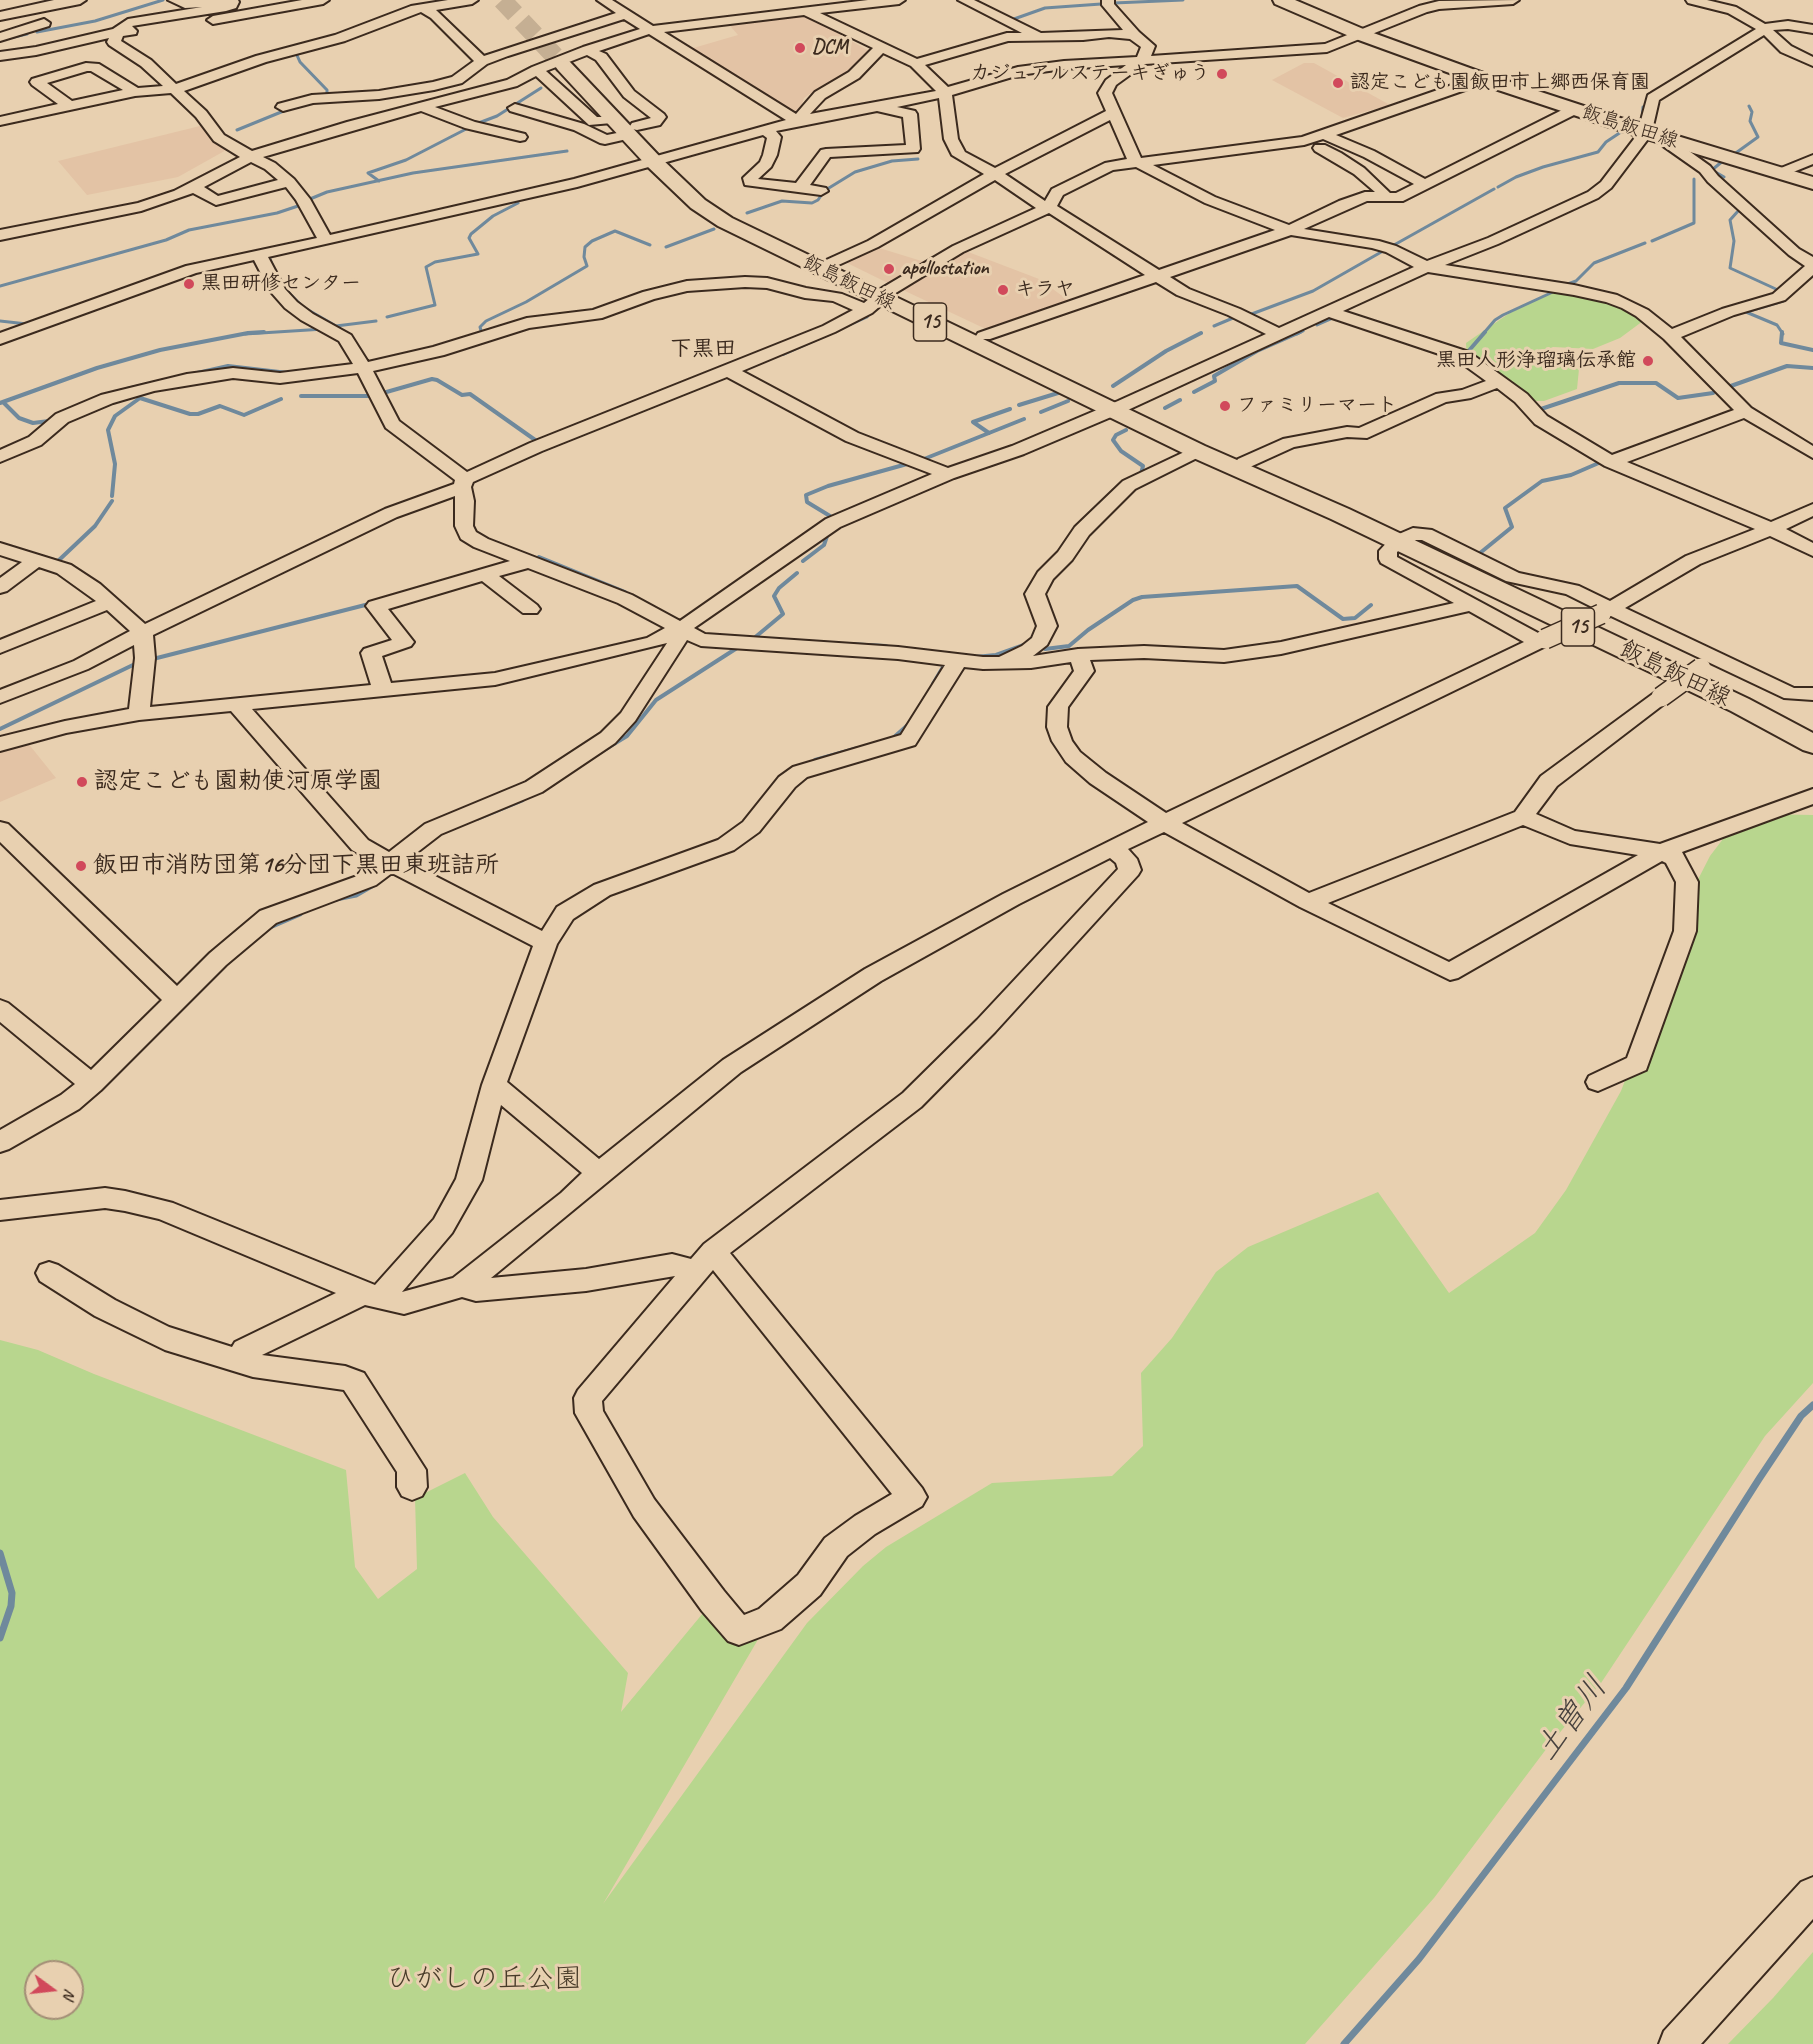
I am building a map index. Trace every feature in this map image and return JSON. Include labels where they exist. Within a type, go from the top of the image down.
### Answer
[{"type":"main road","name":"飯島飯田線","points":[[1281,0],[1362,35],[1483,79],[1644,132],[1813,183]]},
{"type":"main road","name":"飯島飯田線","points":[[578,60],[618,126],[660,161],[726,212],[829,264],[878,300],[984,336],[1197,451],[1399,541],[1730,700],[1813,744]]},
{"type":"main road","name":"飯島飯田線","points":[[660,161],[698,204],[725,222],[878,300],[1244,463],[1334,507],[1340,514]]},
{"type":"street","points":[[0,16],[80,0]]},
{"type":"street","points":[[0,56],[36,51],[119,32],[203,22],[323,0]]},
{"type":"street","points":[[4,117],[27,115],[37,119],[135,92],[174,89],[261,59],[340,38],[415,9],[472,0]]},
{"type":"street","points":[[436,15],[484,5],[480,0]]},
{"type":"street","points":[[603,0],[797,121]]},
{"type":"street","points":[[784,0],[880,48],[916,63],[945,92],[951,139],[958,155],[995,174],[1183,292],[1234,312],[1279,334]]},
{"type":"street","points":[[578,60],[650,30],[899,0]]},
{"type":"street","points":[[964,0],[1039,36]]},
{"type":"street","points":[[1108,0],[1108,6],[1134,35],[1148,46],[1143,59],[1111,83],[1105,93],[1135,161],[1210,200],[1290,230],[1374,244],[1391,249],[1426,267],[1611,298],[1642,313],[1670,336],[1745,412],[1813,453]]},
{"type":"street","points":[[0,339],[183,272],[326,241],[660,161],[797,121],[847,118],[874,108],[1039,67],[1327,48],[1415,12],[1439,5],[1513,0]]},
{"type":"street","points":[[1692,0],[1732,10],[1765,29],[1786,49],[1813,62]]},
{"type":"street","points":[[0,51],[32,40],[138,17],[178,1],[233,2],[232,5],[226,7],[128,23],[119,32],[114,42],[146,63],[201,114],[219,138],[270,166],[289,183],[303,199],[326,241]]},
{"type":"street","points":[[424,8],[436,15],[482,61]]},
{"type":"street","points":[[283,107],[312,99],[379,95],[434,86],[466,75],[482,61],[627,14]]},
{"type":"street","points":[[0,38],[44,23]]},
{"type":"street","points":[[0,744],[64,727],[139,714],[495,679],[637,648],[680,628],[833,523],[948,474],[1018,450],[1118,408],[1426,267],[1503,237],[1593,195],[1605,185],[1625,161],[1644,132],[1653,98],[1686,74],[1765,29],[1779,24],[1813,29]]},
{"type":"street","points":[[916,63],[995,39],[1109,33],[1134,35]]},
{"type":"street","points":[[848,90],[855,75],[880,48]]},
{"type":"street","points":[[0,235],[141,207],[193,186],[252,156],[352,125],[513,83],[537,70],[578,60],[601,57],[629,94],[659,117],[655,122],[579,127]]},
{"type":"street","points":[[0,61],[0,66]]},
{"type":"street","points":[[64,111],[37,82],[86,67],[94,67],[135,92]]},
{"type":"street","points":[[537,70],[618,126]]},
{"type":"street","points":[[0,697],[81,665],[143,632],[391,513],[464,483],[536,447],[829,329],[958,249],[1026,220],[1048,207],[1057,192],[1110,166],[1304,141],[1483,79]]},
{"type":"street","points":[[797,121],[820,95],[848,90],[874,108],[910,114],[913,149],[849,146],[826,153],[800,188]]},
{"type":"street","points":[[64,111],[121,108],[150,98],[158,91]]},
{"type":"street","points":[[422,107],[470,125],[520,137]]},
{"type":"street","points":[[514,108],[579,127],[605,140],[618,126]]},
{"type":"street","points":[[984,336],[1290,230],[1365,196],[1398,198],[1575,110]]},
{"type":"street","points":[[829,264],[873,244],[995,174],[1113,113]]},
{"type":"street","points":[[766,129],[774,137],[770,155],[765,164],[750,178],[750,182],[821,191]]},
{"type":"street","points":[[1323,134],[1370,154],[1426,185]]},
{"type":"street","points":[[1667,139],[1668,144],[1705,168],[1721,186],[1794,252],[1813,265],[1779,297],[1728,312],[1670,336]]},
{"type":"street","points":[[1304,141],[1336,156],[1359,171],[1382,191],[1385,198]]},
{"type":"street","points":[[1781,173],[1813,159]]},
{"type":"street","points":[[193,186],[216,201],[289,183]]},
{"type":"street","points":[[259,255],[278,291],[308,317],[345,338],[363,367],[392,424],[464,483],[464,526],[468,535],[481,543],[625,600],[701,640],[898,653],[983,663],[1031,662],[1078,655],[1144,652],[1224,656],[1281,648],[1471,604]]},
{"type":"street","points":[[0,458],[35,441],[62,418],[107,399],[151,387],[188,378],[233,373],[280,378],[363,367],[438,351],[527,323],[596,315],[649,295],[687,285],[767,283],[805,293],[878,300]]},
{"type":"street","points":[[1330,312],[1463,356],[1521,398],[1540,420],[1611,462],[1771,529],[1813,550]]},
{"type":"street","points":[[729,371],[852,437],[948,474]]},
{"type":"street","points":[[1244,463],[1289,443],[1308,438],[1347,432],[1361,434],[1442,398],[1465,394],[1499,382]]},
{"type":"street","points":[[1611,462],[1745,412]]},
{"type":"street","points":[[1005,662],[1029,650],[1040,641],[1047,626],[1035,594],[1045,576],[1065,556],[1082,531],[1129,484],[1197,451]]},
{"type":"street","points":[[0,1210],[105,1198],[164,1210],[372,1297],[404,1303],[462,1286],[732,1066],[839,996],[1011,899],[1112,848],[1606,611],[1693,560],[1771,529],[1813,509]]},
{"type":"street","points":[[1542,641],[1388,559],[1388,551],[1399,541],[1413,534],[1425,534],[1514,577],[1572,590],[1606,611],[1708,663],[1791,694],[1813,694]]},
{"type":"street","points":[[0,549],[64,569],[93,588],[107,603],[143,632],[145,658],[139,714]]},
{"type":"street","points":[[0,587],[37,560]]},
{"type":"street","points":[[383,691],[371,653],[404,642],[376,606],[531,561]]},
{"type":"street","points":[[486,574],[530,609]]},
{"type":"street","points":[[0,647],[107,603]]},
{"type":"street","points":[[0,1142],[70,1102],[92,1084],[218,959],[268,917],[368,880],[433,830],[534,787],[608,738],[628,717],[676,645],[680,628]]},
{"type":"street","points":[[1078,655],[1084,671],[1058,707],[1057,727],[1062,741],[1073,757],[1098,778],[1165,823],[1308,902],[1450,972],[1661,852],[1813,796]]},
{"type":"street","points":[[238,1360],[245,1350],[347,1300],[372,1297],[443,1226],[469,1180],[494,1085],[546,943],[565,913],[579,903],[639,875],[726,845],[751,827],[787,782],[800,772],[908,740],[959,660]]},
{"type":"street","points":[[1308,902],[1522,817],[1549,781],[1708,663]]},
{"type":"street","points":[[237,705],[360,844],[390,863],[546,943]]},
{"type":"street","points":[[1522,817],[1570,837],[1661,852],[1676,858],[1687,882],[1685,931],[1637,1064],[1598,1082]]},
{"type":"street","points":[[0,829],[177,1000]]},
{"type":"street","points":[[705,1261],[912,1497],[864,1525],[836,1547],[809,1585],[770,1619],[740,1631],[713,1601],[644,1508],[589,1413],[588,1398],[705,1261],[912,1100],[986,1026],[1130,870],[1126,859],[1112,848]]},
{"type":"street","points":[[0,1009],[92,1084]]},
{"type":"street","points":[[494,1085],[599,1173]]},
{"type":"street","points":[[462,1286],[476,1290],[585,1280],[705,1261]]},
{"type":"street","points":[[49,1273],[105,1308],[175,1342],[253,1365],[354,1381],[411,1470],[412,1486]]},
{"type":"street","points":[[1677,2044],[1813,1894]]},
{"type":"shaded area","points":[[802,13],[869,51],[842,76],[826,83],[804,98],[800,110],[791,113],[690,49],[738,35],[725,20]]},
{"type":"shaded area","points":[[1304,63],[1314,63],[1390,105],[1343,118],[1272,80]]},
{"type":"shaded area","points":[[204,125],[228,149],[178,177],[87,195],[58,161]]},
{"type":"shaded area","name":"apollostation","points":[[876,247],[928,263],[890,284],[843,261]]},
{"type":"shaded area","points":[[963,250],[1039,279],[1072,303],[990,331],[903,290],[944,260]]},
{"type":"shaded area","points":[[27,742],[56,778],[0,802],[0,750]]},
{"type":"green space","points":[[1550,292],[1599,298],[1625,308],[1643,321],[1620,338],[1593,349],[1553,347],[1546,350],[1552,358],[1579,369],[1577,389],[1544,401],[1532,401],[1467,358],[1466,343],[1514,310]]},
{"type":"green space","name":"ひがしの丘公園","points":[[1759,814],[1813,815],[1813,1383],[1765,1436],[1601,1683],[1547,1748],[1434,1898],[1305,2044],[0,2044],[0,1340],[38,1350],[94,1374],[346,1470],[355,1567],[378,1599],[417,1569],[415,1498],[465,1473],[493,1517],[628,1673],[621,1712],[713,1601],[739,1631],[770,1619],[603,1904],[807,1623],[863,1566],[886,1547],[992,1483],[1112,1476],[1143,1446],[1141,1373],[1172,1338],[1216,1272],[1248,1247],[1378,1192],[1449,1293],[1535,1233],[1566,1190],[1621,1091],[1649,1018],[1688,899],[1710,856],[1726,835]]},
{"type":"green space","points":[[1813,1952],[1813,2044],[1728,2044],[1773,1998]]},
{"type":"waterway","points":[[37,32],[95,21],[163,0]]},
{"type":"waterway","points":[[1114,3],[1183,0]]},
{"type":"waterway","points":[[1014,19],[1045,8],[1101,4]]},
{"type":"waterway","points":[[0,40],[27,34]]},
{"type":"waterway","points":[[300,51],[296,53],[300,62],[327,90],[327,94],[323,96]]},
{"type":"waterway","points":[[476,124],[497,116],[541,88]]},
{"type":"waterway","points":[[1733,155],[1758,137],[1750,121],[1752,112],[1749,106]]},
{"type":"waterway","points":[[1633,123],[1642,119],[1643,107]]},
{"type":"waterway","points":[[237,130],[291,108]]},
{"type":"waterway","points":[[378,181],[368,173],[406,160],[470,127]]},
{"type":"waterway","points":[[1498,187],[1516,177],[1543,167],[1598,152],[1606,142],[1624,130]]},
{"type":"waterway","points":[[378,181],[413,173],[567,151]]},
{"type":"waterway","points":[[747,213],[782,201],[812,203],[818,200],[824,191],[855,172],[892,161],[918,159]]},
{"type":"waterway","points":[[1724,160],[1712,170],[1724,177]]},
{"type":"waterway","points":[[1652,241],[1694,223],[1694,179]]},
{"type":"waterway","points":[[310,199],[327,192],[378,181]]},
{"type":"waterway","points":[[1394,245],[1494,189]]},
{"type":"waterway","points":[[387,317],[435,305],[426,267],[435,262],[478,254],[469,238],[471,234],[493,216],[518,203]]},
{"type":"waterway","points":[[0,286],[166,240],[189,230],[277,213],[301,205]]},
{"type":"waterway","points":[[1736,207],[1739,210],[1730,220],[1734,241],[1730,268],[1778,290]]},
{"type":"waterway","points":[[666,247],[714,229]]},
{"type":"waterway","points":[[482,334],[480,327],[486,321],[526,302],[587,266],[584,257],[585,247],[592,241],[615,231],[650,245]]},
{"type":"waterway","points":[[1565,285],[1576,281],[1594,263],[1645,243]]},
{"type":"waterway","points":[[1249,315],[1313,291],[1383,251]]},
{"type":"waterway","points":[[270,259],[275,272]]},
{"type":"waterway","points":[[281,285],[303,307],[336,326],[376,321]]},
{"type":"waterway","points":[[1483,334],[1495,320],[1503,315],[1555,291]]},
{"type":"waterway","points":[[1782,332],[1777,325],[1746,312],[1783,301],[1790,295]]},
{"type":"waterway","points":[[829,334],[867,317]]},
{"type":"waterway","points":[[1214,326],[1233,318]]},
{"type":"waterway","points":[[1317,325],[1333,318],[1339,320]]},
{"type":"waterway","points":[[0,321],[27,324]]},
{"type":"waterway","points":[[245,334],[324,329]]},
{"type":"waterway","points":[[1297,334],[1303,331]]},
{"type":"waterway","points":[[0,403],[97,368],[160,350],[264,332]]},
{"type":"waterway","points":[[783,354],[833,332]]},
{"type":"waterway","points":[[1194,392],[1215,381],[1214,376],[1257,351],[1300,332]]},
{"type":"waterway","points":[[1466,354],[1485,332]]},
{"type":"waterway","points":[[1782,332],[1781,343],[1813,350]]},
{"type":"waterway","points":[[1113,386],[1166,351],[1201,333]]},
{"type":"waterway","points":[[127,389],[228,366],[288,373]]},
{"type":"waterway","points":[[1728,387],[1787,366],[1813,368]]},
{"type":"waterway","points":[[383,393],[432,379],[437,380],[462,395],[470,394],[538,442]]},
{"type":"waterway","points":[[1539,412],[1538,410],[1619,383],[1656,383],[1678,398],[1713,393]]},
{"type":"waterway","points":[[1019,405],[1058,393]]},
{"type":"waterway","points":[[301,396],[368,396]]},
{"type":"waterway","points":[[112,496],[115,464],[108,430],[115,416],[140,398],[190,414],[198,414],[220,406],[244,415],[281,399]]},
{"type":"waterway","points":[[1165,408],[1180,400]]},
{"type":"waterway","points":[[1041,412],[1068,401]]},
{"type":"waterway","points":[[3,402],[19,418],[33,423],[49,421]]},
{"type":"waterway","points":[[989,433],[973,422],[1010,409]]},
{"type":"waterway","points":[[989,433],[1024,419]]},
{"type":"waterway","points":[[1126,430],[1116,435],[1113,440],[1121,451],[1143,466],[1141,474]]},
{"type":"waterway","points":[[924,459],[989,433]]},
{"type":"waterway","points":[[1480,553],[1512,527],[1505,508],[1542,481],[1571,475],[1601,462]]},
{"type":"waterway","points":[[830,516],[807,502],[806,495],[828,486],[907,464]]},
{"type":"waterway","points":[[58,561],[95,526],[112,501]]},
{"type":"waterway","points":[[803,561],[824,545],[827,536]]},
{"type":"waterway","points":[[539,557],[625,592]]},
{"type":"waterway","points":[[753,639],[783,614],[774,596],[779,588],[797,573]]},
{"type":"waterway","points":[[1045,649],[1069,646],[1088,630],[1133,600],[1142,597],[1297,586],[1343,619],[1355,618],[1371,605]]},
{"type":"waterway","points":[[153,659],[373,603]]},
{"type":"waterway","points":[[847,644],[886,646]]},
{"type":"waterway","points":[[975,657],[996,655],[1024,645]]},
{"type":"waterway","points":[[599,753],[627,736],[656,700],[737,648]]},
{"type":"waterway","points":[[0,729],[135,664]]},
{"type":"waterway","points":[[933,684],[943,667]]},
{"type":"waterway","points":[[893,738],[910,723]]},
{"type":"waterway","points":[[815,760],[858,748]]},
{"type":"waterway","points":[[478,818],[522,800]]},
{"type":"waterway","points":[[336,899],[356,895],[375,884]]},
{"type":"waterway","points":[[270,927],[300,914]]},
{"type":"waterway","name":"土曽川","points":[[1344,2044],[1419,1959],[1626,1688],[1759,1479],[1801,1416],[1813,1405]]},
{"type":"waterway","points":[[0,1553],[12,1593],[11,1606],[0,1638]]},
{"type":"tunnel","points":[[502,0],[564,66]]},
{"type":"place","name":"DCM","points":[[800,48]]},
{"type":"place","name":"カジュアルステーキぎゅう","points":[[1222,74]]},
{"type":"place","name":"認定こども園飯田市上郷西保育園","points":[[1338,83]]},
{"type":"place","name":"apollostation","points":[[889,269]]},
{"type":"place","name":"黒田研修センター","points":[[189,284]]},
{"type":"place","name":"キラヤ","points":[[1003,290]]},
{"type":"place","name":"黒田人形浄瑠璃伝承館","points":[[1648,361]]},
{"type":"place","name":"ファミリーマート","points":[[1225,406]]},
{"type":"place","name":"認定こども園勅使河原学園","points":[[82,782]]},
{"type":"place","name":"飯田市消防団第16分団下黒田東班詰所","points":[[81,866]]},
{"type":"district","name":"下黒田","points":[[703,349]]}]
